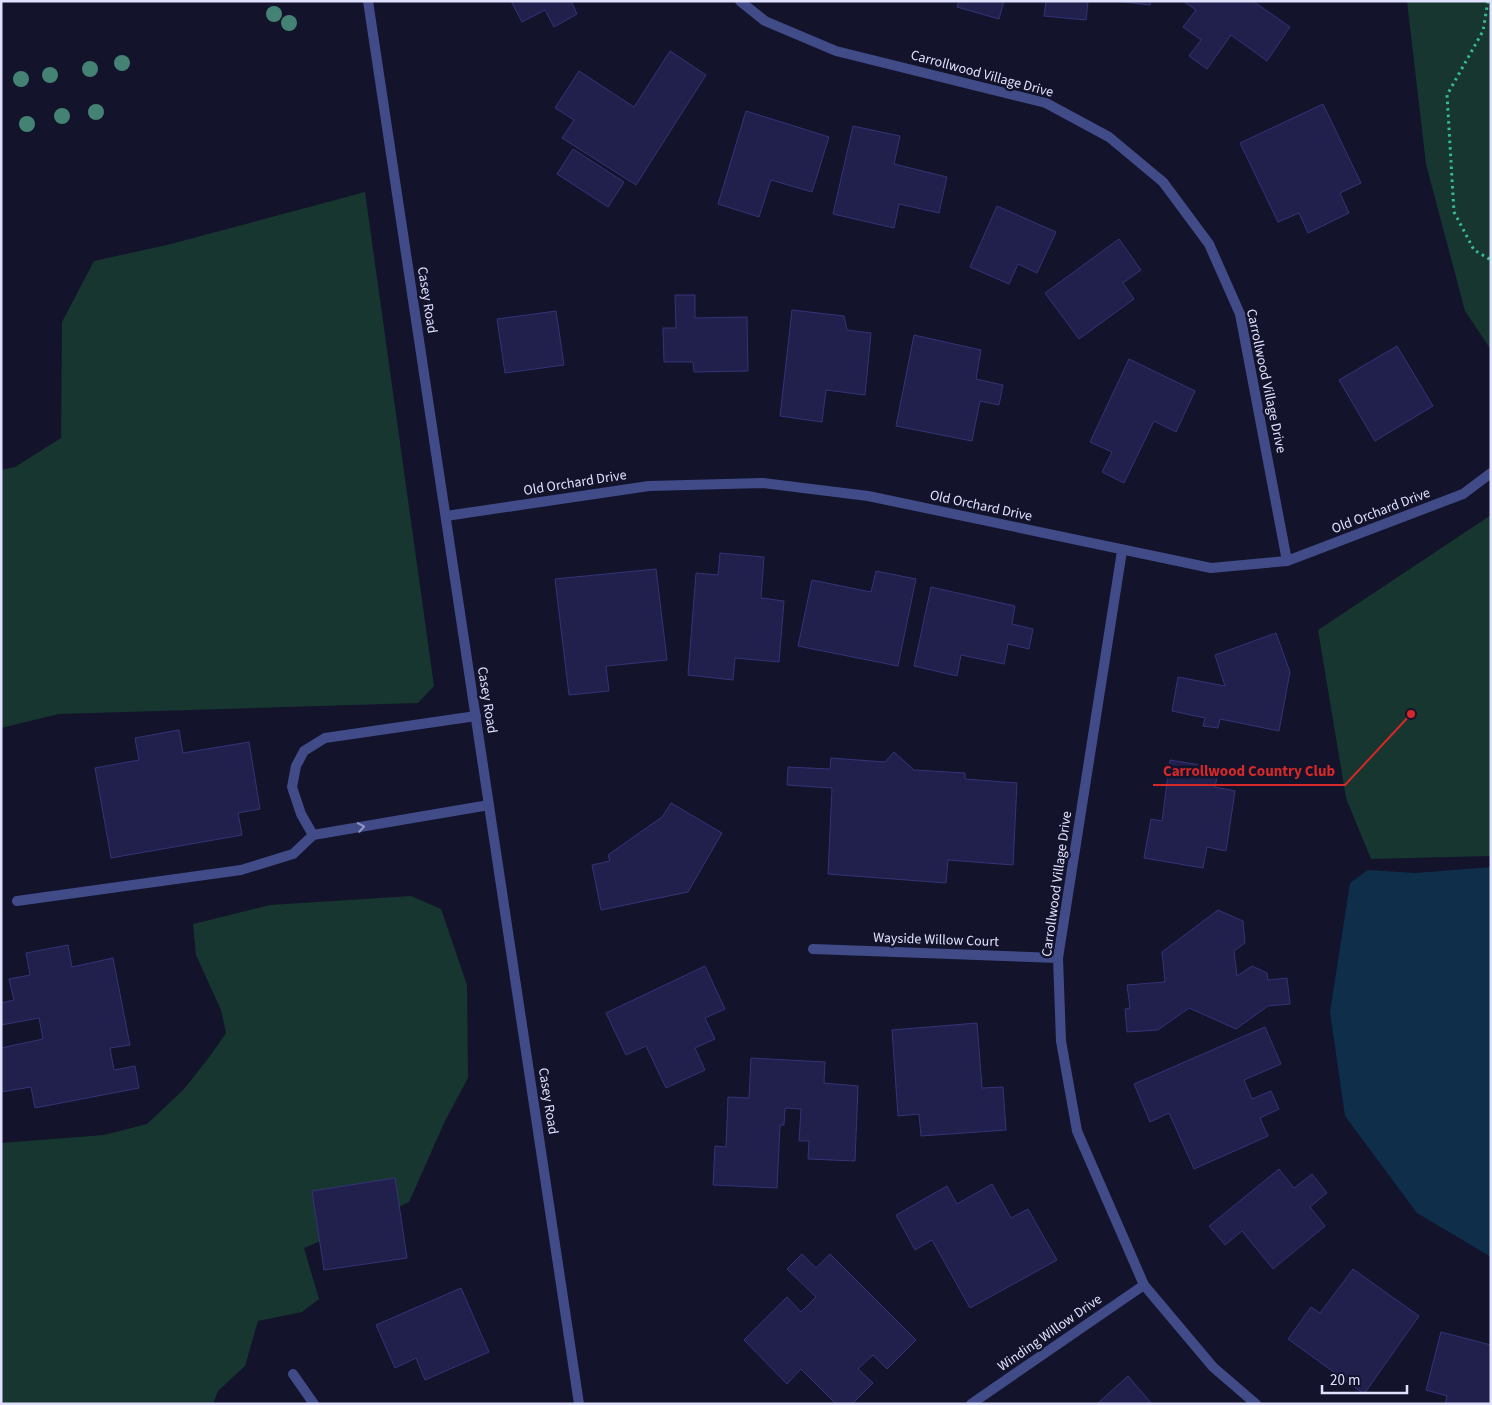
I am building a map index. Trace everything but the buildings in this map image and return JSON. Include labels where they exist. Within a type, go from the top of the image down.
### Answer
[{"type":"street","name":"Casey Road","points":[[368,1],[579,1404]]},
{"type":"street","name":"Carrollwood Village Drive","points":[[740,1],[765,21],[836,51],[1046,103],[1109,136],[1163,182],[1209,244],[1240,314],[1287,561]]},
{"type":"street","name":"Old Orchard Drive","points":[[446,516],[649,486],[763,483],[868,496],[1122,551],[1211,568],[1287,561],[1463,494],[1491,473]]},
{"type":"street","name":"Carrollwood Village Drive","points":[[1122,551],[1058,958],[1061,1041],[1078,1131],[1144,1284],[1213,1368],[1256,1404]]},
{"type":"street","points":[[313,835],[300,814],[292,788],[296,766],[304,751],[325,738],[476,716]]},
{"type":"street","points":[[17,901],[241,870],[293,854],[313,835],[489,805]]},
{"type":"street","name":"Wayside Willow Court","points":[[813,949],[1058,958]]},
{"type":"street","name":"Winding Willow Drive","points":[[971,1404],[1144,1284]]},
{"type":"street","points":[[293,1374],[314,1404]]},
{"type":"path","points":[[1488,1],[1483,31],[1446,95],[1454,212],[1474,250],[1491,260]]},
{"type":"green space","points":[[1407,1],[1491,1],[1491,350],[1465,311],[1426,164]]},
{"type":"green space","points":[[365,192],[434,686],[418,703],[59,714],[1,728],[1,470],[15,467],[61,438],[62,322],[94,261],[171,244]]},
{"type":"green space","points":[[1491,515],[1491,856],[1371,859],[1346,798],[1318,630]]},
{"type":"green space","points":[[411,896],[441,909],[467,985],[468,1078],[445,1121],[409,1202],[365,1223],[304,1248],[319,1299],[302,1312],[258,1321],[245,1366],[218,1391],[213,1404],[1,1404],[1,1143],[104,1135],[147,1124],[184,1089],[226,1033],[221,1010],[196,955],[193,924],[270,905]]},
{"type":"water","points":[[1491,867],[1491,1257],[1417,1213],[1345,1116],[1330,1012],[1350,883],[1368,870],[1415,873]]},
{"type":"place","name":"Carrollwood Country Club","points":[[1411,714]]}]
